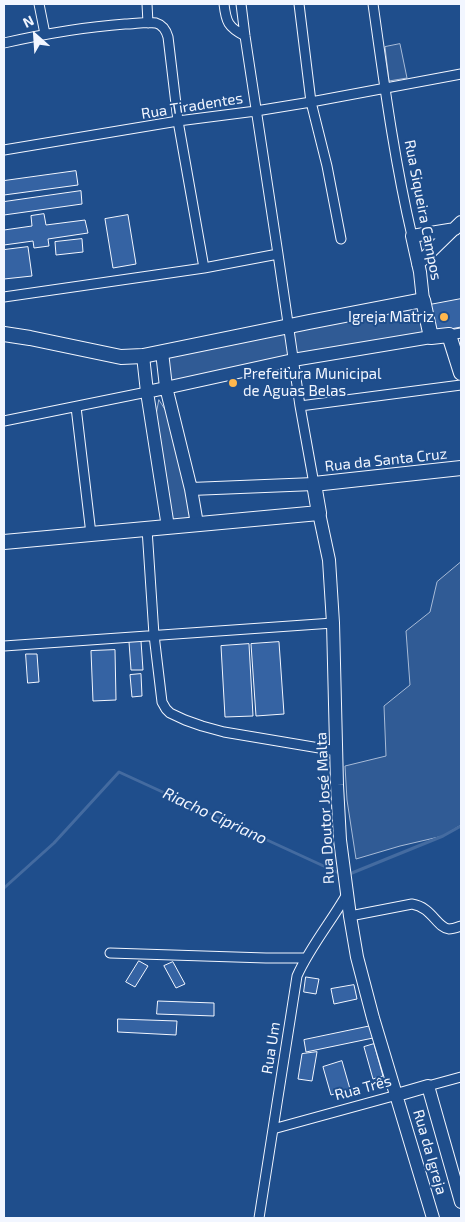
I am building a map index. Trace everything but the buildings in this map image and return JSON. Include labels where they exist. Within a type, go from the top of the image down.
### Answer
[{"type":"main road","points":[[4,334],[121,357],[143,356],[423,300]]},
{"type":"main road","name":"Rua Siqueira Campos","points":[[423,300],[431,338]]},
{"type":"main road","points":[[431,338],[455,334],[461,373]]},
{"type":"main road","name":"Rua da Santa Cruz","points":[[314,484],[461,468]]},
{"type":"main road","points":[[4,542],[319,513],[314,484]]},
{"type":"street","points":[[39,4],[44,34]]},
{"type":"street","points":[[147,4],[148,22]]},
{"type":"street","points":[[224,4],[229,26],[245,36]]},
{"type":"street","points":[[191,489],[314,484],[293,360],[241,4]]},
{"type":"street","points":[[299,4],[311,102],[324,152],[341,239]]},
{"type":"street","name":"Rua Siqueira Campos","points":[[373,4],[384,88],[400,182],[418,264],[423,300]]},
{"type":"street","points":[[4,43],[44,34],[113,25],[148,22],[161,25],[165,29],[168,37],[178,121],[204,268]]},
{"type":"street","name":"Rua Tiradentes","points":[[4,150],[178,121],[311,102],[461,74]]},
{"type":"street","points":[[412,236],[458,225]]},
{"type":"street","points":[[418,264],[458,225]]},
{"type":"street","points":[[4,296],[204,268],[278,254]]},
{"type":"street","points":[[4,421],[293,360],[431,338]]},
{"type":"street","points":[[162,352],[166,387],[191,489],[197,524]]},
{"type":"street","points":[[143,356],[168,527]]},
{"type":"street","points":[[300,406],[461,385]]},
{"type":"street","points":[[76,407],[91,534]]},
{"type":"street","name":"Rua Doutor José Malta","points":[[319,513],[329,560],[334,623],[337,786],[340,840],[347,894],[357,957],[397,1095]]},
{"type":"street","points":[[147,529],[154,634],[161,697],[164,706],[170,712],[185,720],[224,732],[337,751]]},
{"type":"street","points":[[4,646],[154,634],[334,623]]},
{"type":"street","name":"Rua Um","points":[[259,1218],[297,976],[306,958],[347,894]]},
{"type":"street","points":[[350,916],[412,904],[426,909],[444,928],[450,929],[461,926]]},
{"type":"street","points":[[110,953],[306,958]]},
{"type":"street","name":"Rua Três","points":[[273,1129],[461,1077]]},
{"type":"street","name":"Rua da Igreja","points":[[428,1086],[461,1202]]},
{"type":"street","name":"Rua da Igreja","points":[[397,1095],[433,1218]]},
{"type":"shaded area","points":[[400,44],[407,78],[389,81],[385,47]]},
{"type":"shaded area","points":[[421,303],[428,335],[295,357],[291,328]]},
{"type":"shaded area","points":[[288,327],[290,358],[168,385],[165,355]]},
{"type":"shaded area","points":[[159,400],[171,419],[193,521],[170,523],[155,421]]},
{"type":"shaded area","points":[[461,562],[461,825],[443,836],[356,859],[347,800],[345,766],[386,756],[384,706],[410,685],[406,631],[430,612],[437,582]]},
{"type":"waterway","name":"Riacho Cipriano","points":[[4,888],[54,843],[119,772],[341,874]]},
{"type":"waterway","name":"Riacho Cipriano","points":[[347,875],[443,836],[461,826]]},
{"type":"place","name":"Igreja Matriz","points":[[444,317]]},
{"type":"place","name":"Prefeitura Municipal de Aguas Belas","points":[[233,383]]}]
